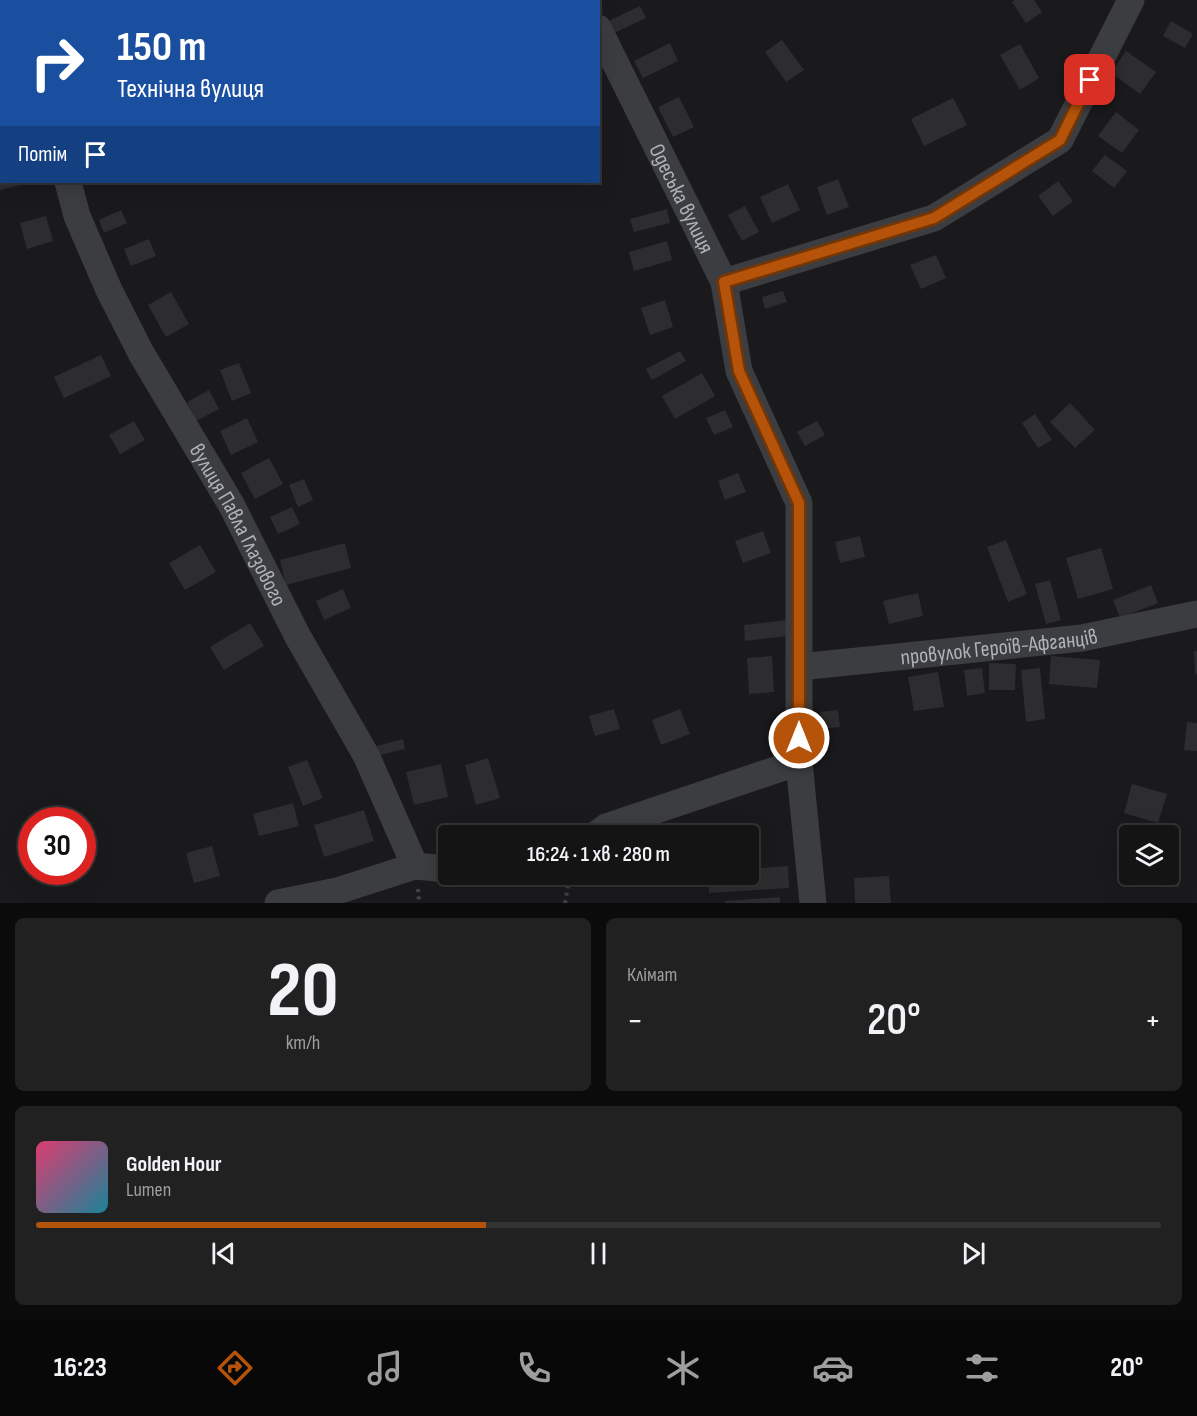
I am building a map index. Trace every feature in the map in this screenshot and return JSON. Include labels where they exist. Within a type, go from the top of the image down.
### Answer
[{"type":"street","points":[[724,282],[934,218],[1060,140],[1131,0]]},
{"type":"street","name":"Одеська вулиця","points":[[600,32],[724,282],[739,371],[799,503],[799,762],[813,903]]},
{"type":"street","name":"вулиця Павла Глазового","points":[[68,183],[77,216],[114,301],[141,353],[232,506],[298,638],[366,755],[415,866]]},
{"type":"street","name":"провулок Героїв-Афганців","points":[[799,667],[1082,638],[1197,614]]},
{"type":"street","points":[[612,825],[799,762]]},
{"type":"street","points":[[278,903],[337,891],[415,866],[438,867]]},
{"type":"path","points":[[566,903],[568,885]]},
{"type":"building","points":[[1034,0],[1042,12],[1026,23],[1012,2]]},
{"type":"building","points":[[640,6],[646,18],[610,35],[604,23]]},
{"type":"building","points":[[1171,21],[1193,34],[1185,48],[1163,36]]},
{"type":"building","points":[[782,40],[804,70],[786,82],[765,52]]},
{"type":"building","points":[[670,43],[678,61],[643,78],[634,61]]},
{"type":"building","points":[[1020,44],[1039,78],[1020,90],[1000,55]]},
{"type":"building","points":[[1126,51],[1156,72],[1140,94],[1111,73]]},
{"type":"building","points":[[679,97],[694,127],[673,137],[658,107]]},
{"type":"building","points":[[953,98],[967,125],[924,146],[911,119]]},
{"type":"building","points":[[1116,112],[1139,130],[1122,153],[1098,136]]},
{"type":"building","points":[[1105,155],[1127,171],[1114,188],[1092,171]]},
{"type":"building","points":[[838,179],[849,207],[827,215],[817,187]]},
{"type":"building","points":[[1058,181],[1073,201],[1053,216],[1038,196]]},
{"type":"building","points":[[0,183],[30,183],[0,190]]},
{"type":"building","points":[[788,184],[800,210],[772,223],[760,197]]},
{"type":"building","points":[[745,206],[759,232],[742,241],[728,215]]},
{"type":"building","points":[[667,209],[670,223],[634,232],[630,219]]},
{"type":"building","points":[[121,210],[127,223],[104,233],[99,220]]},
{"type":"building","points":[[46,216],[53,241],[27,249],[20,223]]},
{"type":"building","points":[[149,239],[156,256],[131,266],[124,249]]},
{"type":"building","points":[[667,241],[672,260],[634,271],[629,252]]},
{"type":"building","points":[[936,255],[946,278],[921,289],[910,265]]},
{"type":"building","points":[[783,291],[787,302],[765,309],[762,297]]},
{"type":"building","points":[[171,292],[189,324],[166,337],[148,305]]},
{"type":"building","points":[[665,300],[673,327],[650,335],[641,308]]},
{"type":"building","points":[[680,351],[686,361],[652,380],[646,369]]},
{"type":"building","points":[[101,355],[111,376],[64,398],[54,377]]},
{"type":"building","points":[[239,363],[251,393],[232,401],[220,370]]},
{"type":"building","points":[[702,373],[715,396],[675,419],[662,396]]},
{"type":"building","points":[[209,390],[219,409],[196,421],[187,402]]},
{"type":"building","points":[[1070,403],[1095,430],[1075,448],[1050,422]]},
{"type":"building","points":[[725,410],[733,427],[714,435],[706,418]]},
{"type":"building","points":[[1035,414],[1052,440],[1038,448],[1022,423]]},
{"type":"building","points":[[247,418],[258,442],[231,455],[220,431]]},
{"type":"building","points":[[134,421],[145,440],[120,454],[109,435]]},
{"type":"building","points":[[817,421],[825,435],[805,446],[797,432]]},
{"type":"building","points":[[269,458],[283,484],[255,499],[241,473]]},
{"type":"building","points":[[738,473],[746,492],[725,500],[718,481]]},
{"type":"building","points":[[304,479],[313,500],[298,507],[289,485]]},
{"type":"building","points":[[292,507],[300,524],[278,534],[270,517]]},
{"type":"building","points":[[763,531],[771,553],[743,563],[735,541]]},
{"type":"building","points":[[860,536],[865,557],[840,563],[835,542]]},
{"type":"building","points":[[1006,540],[1027,594],[1008,602],[987,547]]},
{"type":"building","points":[[345,543],[351,568],[286,585],[280,560]]},
{"type":"building","points":[[200,545],[216,572],[185,590],[169,563]]},
{"type":"building","points":[[1101,548],[1113,589],[1078,599],[1066,558]]},
{"type":"building","points":[[1050,580],[1061,620],[1046,624],[1035,584]]},
{"type":"building","points":[[1151,585],[1158,603],[1120,618],[1113,600]]},
{"type":"building","points":[[343,589],[351,608],[324,620],[316,601]]},
{"type":"building","points":[[918,593],[923,616],[889,624],[883,601]]},
{"type":"building","points":[[787,620],[789,636],[745,641],[744,625]]},
{"type":"building","points":[[250,623],[264,646],[224,670],[210,647]]},
{"type":"building","points":[[1194,651],[1197,651],[1197,674],[1195,674]]},
{"type":"building","points":[[772,656],[774,692],[749,694],[747,658]]},
{"type":"building","points":[[1051,656],[1100,660],[1097,688],[1049,684]]},
{"type":"building","points":[[989,663],[1016,664],[1015,690],[989,690]]},
{"type":"building","points":[[982,668],[985,693],[967,696],[964,670]]},
{"type":"building","points":[[1040,668],[1045,719],[1026,722],[1021,670]]},
{"type":"building","points":[[938,672],[944,707],[914,711],[908,677]]},
{"type":"building","points":[[614,709],[620,729],[595,736],[589,716]]},
{"type":"building","points":[[680,709],[690,734],[661,745],[652,720]]},
{"type":"building","points":[[838,710],[840,727],[822,729],[820,712]]},
{"type":"building","points":[[1187,722],[1197,723],[1197,751],[1184,750]]},
{"type":"building","points":[[403,739],[405,749],[380,755],[377,746]]},
{"type":"building","points":[[488,758],[500,798],[476,805],[465,765]]},
{"type":"building","points":[[307,760],[323,798],[303,806],[288,767]]},
{"type":"building","points":[[441,764],[448,797],[414,805],[406,772]]},
{"type":"building","points":[[1132,784],[1167,794],[1158,823],[1124,813]]},
{"type":"building","points":[[293,803],[299,826],[259,836],[253,814]]},
{"type":"building","points":[[364,810],[374,841],[324,857],[314,825]]},
{"type":"building","points":[[212,846],[220,876],[194,883],[186,853]]},
{"type":"building","points":[[1180,862],[1179,887],[1151,886],[1179,885]]},
{"type":"building","points":[[788,866],[789,888],[709,893],[709,885],[759,885],[759,868]]},
{"type":"building","points":[[889,876],[891,903],[855,903],[854,878]]},
{"type":"building","points":[[780,897],[780,903],[725,903],[725,901]]},
{"type":"route","points":[[799,738],[799,503],[739,371],[724,282],[934,218],[1060,140],[1090,80]]}]
